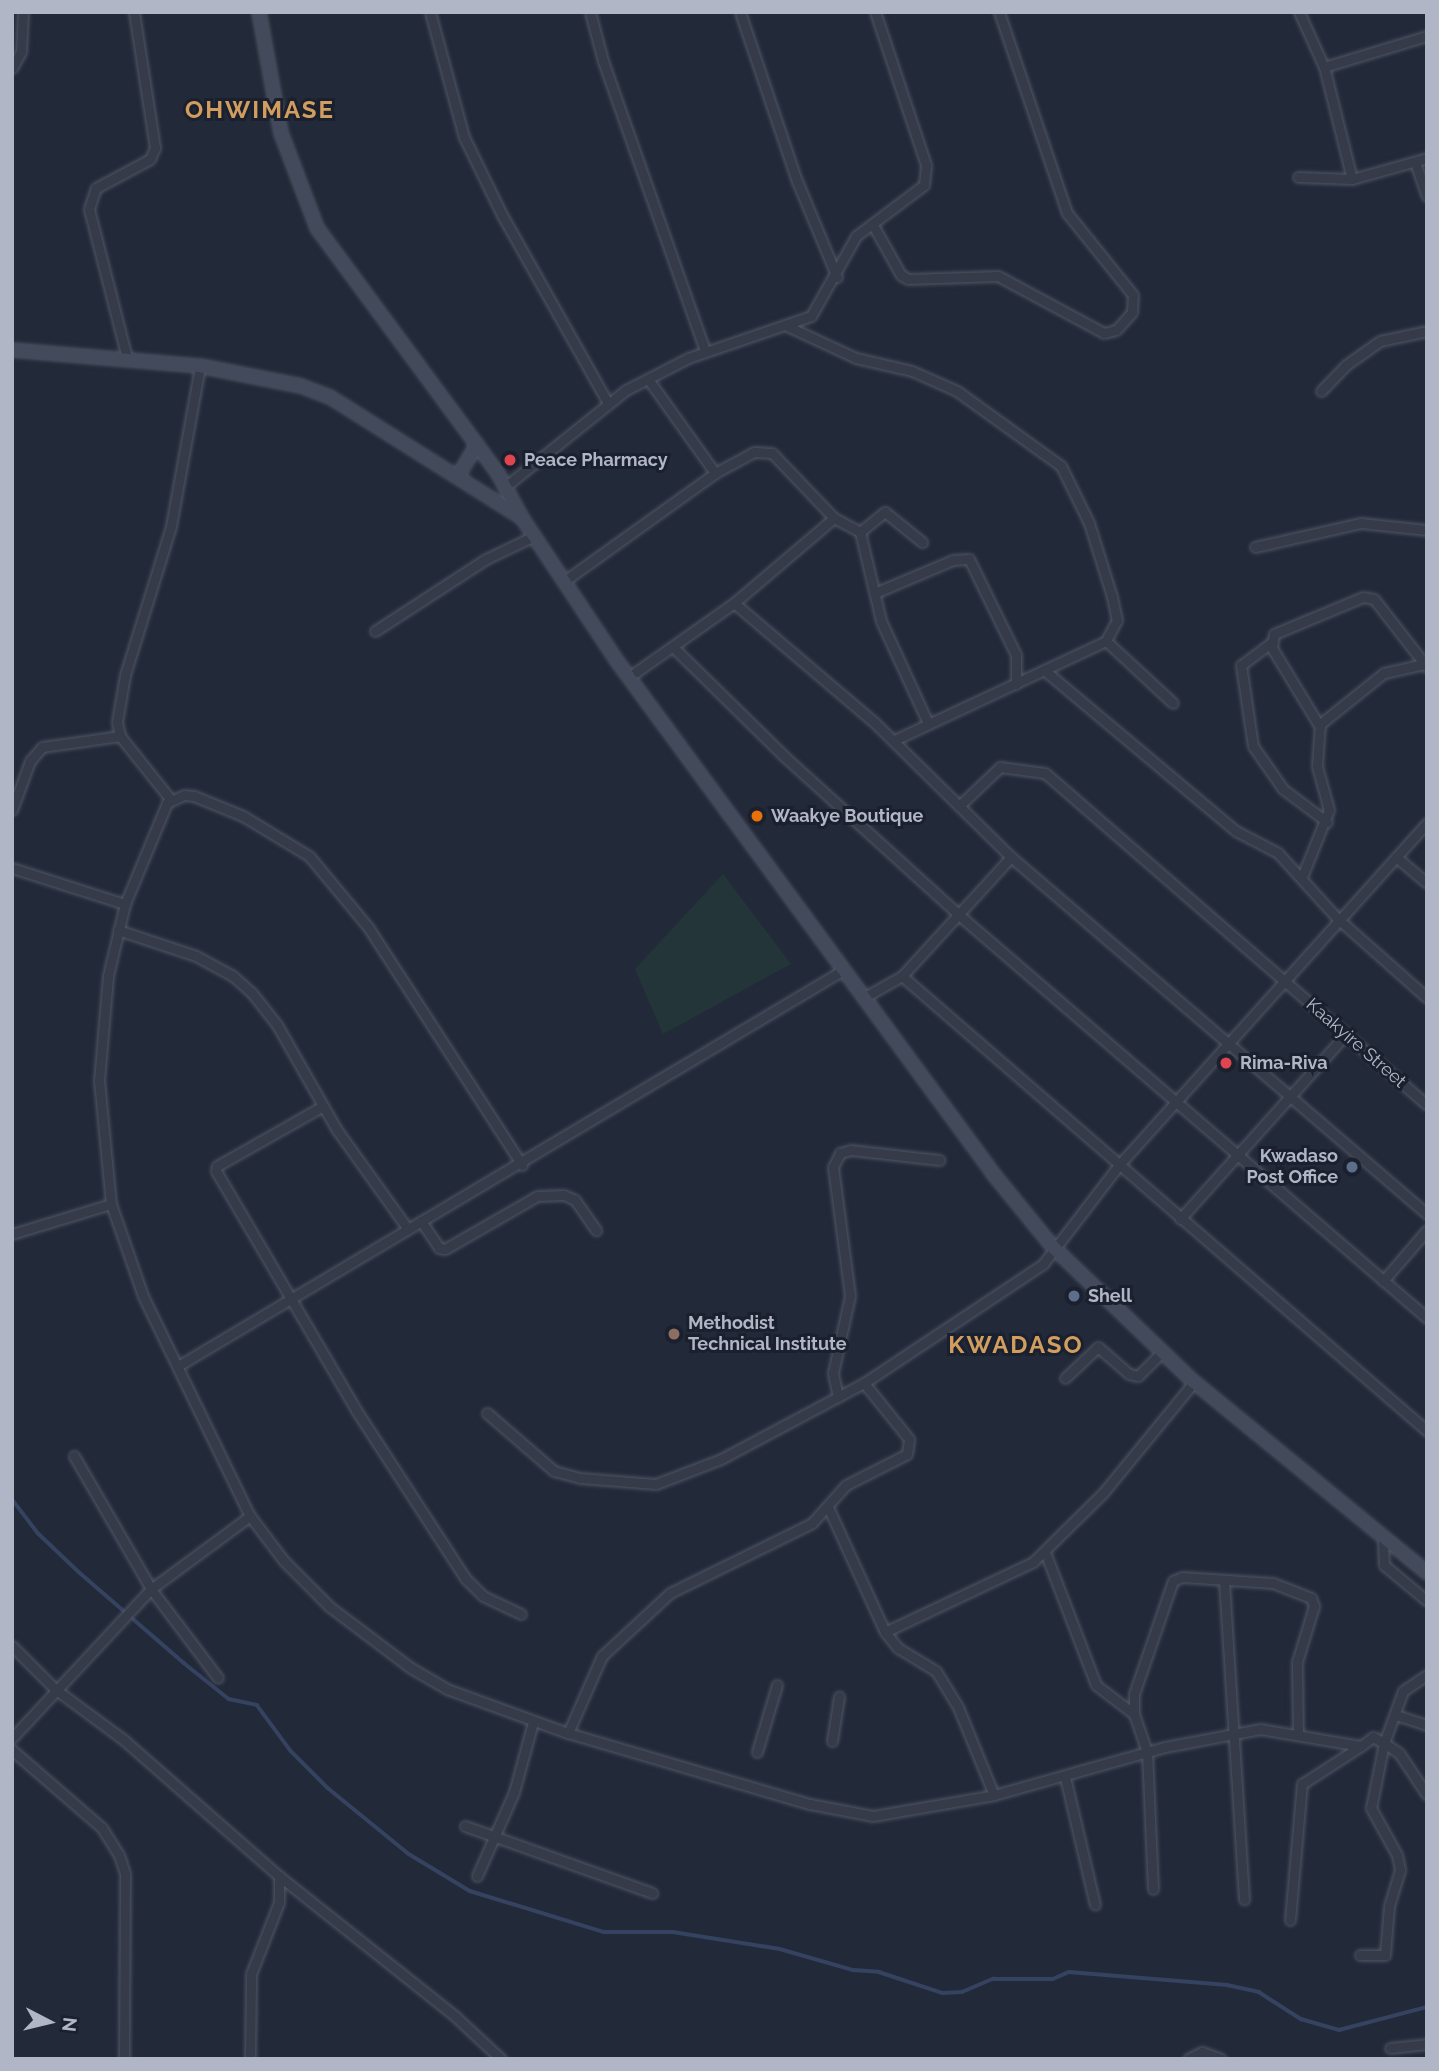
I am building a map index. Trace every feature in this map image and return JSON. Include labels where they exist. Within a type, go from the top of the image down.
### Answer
[{"type":"street","points":[[12,68],[21,52],[23,12]]},
{"type":"street","points":[[127,358],[89,209],[96,188],[150,159],[155,148],[134,12]]},
{"type":"street","points":[[259,12],[281,133],[307,209],[506,486],[522,518],[563,582],[629,677],[863,998],[1053,1247],[1194,1382],[1427,1573]]},
{"type":"street","points":[[430,12],[464,137],[502,215],[608,403]]},
{"type":"street","points":[[590,12],[603,61],[705,351]]},
{"type":"street","points":[[740,12],[797,181],[837,277]]},
{"type":"street","points":[[506,486],[608,403],[648,379],[705,351],[788,326],[815,312],[837,277],[852,241],[918,192],[927,176],[875,12]]},
{"type":"street","points":[[873,225],[901,275],[908,279],[999,276],[1104,333],[1116,330],[1132,312],[1133,295],[1067,213],[999,12]]},
{"type":"street","points":[[1299,12],[1324,66],[1352,179]]},
{"type":"street","points":[[1324,66],[1427,36]]},
{"type":"street","points":[[1298,177],[1352,179],[1427,158]]},
{"type":"street","points":[[1415,162],[1427,197]]},
{"type":"street","points":[[788,326],[850,355],[912,371],[957,391],[1061,466],[1089,523],[1112,597],[1117,620],[1105,641],[928,722],[893,741]]},
{"type":"street","points":[[1321,391],[1346,365],[1380,341],[1427,331]]},
{"type":"street","points":[[12,350],[200,366],[274,379],[330,397],[522,518]]},
{"type":"street","points":[[172,800],[120,736],[117,722],[125,675],[172,526],[200,366]]},
{"type":"street","points":[[648,379],[715,473]]},
{"type":"street","points":[[458,476],[477,444]]},
{"type":"street","points":[[563,582],[715,473],[754,452],[772,453],[834,518],[860,531],[885,630],[928,722]]},
{"type":"street","points":[[860,531],[886,512],[922,542]]},
{"type":"street","points":[[629,677],[734,603],[834,518]]},
{"type":"street","points":[[1255,547],[1360,523],[1427,530]]},
{"type":"street","points":[[374,631],[486,559],[534,536]]},
{"type":"street","points":[[877,592],[953,560],[969,559],[1016,655],[1016,684]]},
{"type":"street","points":[[1319,724],[1384,673],[1425,666],[1374,599],[1363,597],[1279,631],[1272,642],[1241,666],[1253,746],[1283,789],[1327,822]]},
{"type":"street","points":[[734,603],[893,741],[1011,857],[1427,1214]]},
{"type":"street","points":[[1105,641],[1172,703]]},
{"type":"street","points":[[1272,642],[1319,724],[1317,766],[1329,810],[1327,822],[1302,877]]},
{"type":"street","points":[[673,647],[785,757],[959,915],[1174,1103],[1427,1318]]},
{"type":"street","points":[[1044,670],[1236,831],[1278,853],[1337,918],[1427,998]]},
{"type":"street","points":[[12,810],[30,761],[41,747],[120,736]]},
{"type":"street","name":"Kaakyire Street","points":[[958,806],[1000,767],[1045,774],[1427,1105]]},
{"type":"street","points":[[522,1165],[368,927],[309,856],[283,838],[194,796],[172,800],[161,809],[125,904],[108,976],[99,1080],[111,1204],[138,1284],[250,1516],[284,1561],[330,1607],[411,1668],[447,1689],[568,1733],[851,1815],[888,1815],[994,1795],[1147,1752],[1235,1732],[1260,1729],[1298,1733],[1362,1746]]},
{"type":"street","points":[[487,1413],[554,1471],[580,1478],[656,1484],[721,1459],[864,1383],[1043,1264],[1053,1247],[1119,1165],[1285,982],[1337,918],[1427,823]]},
{"type":"street","points":[[863,998],[902,975],[1011,857]]},
{"type":"street","points":[[1396,857],[1427,883]]},
{"type":"street","points":[[12,868],[125,904]]},
{"type":"street","points":[[118,930],[178,949],[233,976],[277,1026],[323,1105],[408,1229]]},
{"type":"street","points":[[178,1366],[421,1221],[522,1165],[843,970]]},
{"type":"street","points":[[902,975],[1427,1431]]},
{"type":"street","points":[[1180,1219],[1346,1034]]},
{"type":"street","points":[[323,1105],[215,1170],[261,1253],[292,1298],[356,1410],[465,1578],[482,1596],[521,1615]]},
{"type":"street","points":[[838,1397],[834,1368],[850,1296],[833,1167],[840,1153],[851,1150],[939,1160]]},
{"type":"street","points":[[421,1221],[439,1248],[446,1249],[537,1196],[564,1195],[575,1200],[596,1230]]},
{"type":"street","points":[[12,1234],[111,1204]]},
{"type":"street","points":[[1383,1281],[1427,1230]]},
{"type":"street","points":[[1065,1378],[1098,1347],[1129,1374],[1138,1376],[1163,1351]]},
{"type":"street","points":[[885,1632],[1020,1571],[1045,1552],[1102,1493],[1194,1382]]},
{"type":"street","points":[[568,1733],[602,1656],[670,1593],[812,1523],[846,1485],[909,1450],[909,1439],[864,1383]]},
{"type":"street","points":[[74,1456],[150,1589],[218,1678]]},
{"type":"street","points":[[828,1507],[885,1632],[898,1648],[936,1671],[958,1707],[994,1795]]},
{"type":"street","points":[[12,1738],[150,1589],[250,1516]]},
{"type":"street","points":[[1383,1539],[1384,1564],[1427,1601]]},
{"type":"street","points":[[1045,1552],[1096,1685],[1134,1714]]},
{"type":"street","points":[[1153,1889],[1147,1752],[1134,1714],[1135,1689],[1173,1581],[1182,1577],[1273,1583],[1311,1598],[1314,1606],[1297,1662],[1298,1733]]},
{"type":"street","points":[[1224,1581],[1244,1899]]},
{"type":"street","points":[[12,1646],[55,1689],[124,1740],[279,1876],[446,2008],[501,2059]]},
{"type":"street","points":[[1360,1955],[1385,1955],[1389,1906],[1400,1870],[1398,1855],[1371,1808],[1384,1743],[1403,1691],[1427,1675]]},
{"type":"street","points":[[757,1752],[777,1685]]},
{"type":"street","points":[[832,1741],[839,1697]]},
{"type":"street","points":[[1396,1714],[1427,1725]]},
{"type":"street","points":[[477,1875],[495,1840],[514,1792],[533,1722]]},
{"type":"street","points":[[1290,1920],[1302,1784],[1373,1737],[1399,1753],[1419,1789],[1427,1795]]},
{"type":"street","points":[[12,1750],[102,1828],[119,1854],[125,1873],[124,2059]]},
{"type":"street","points":[[1065,1777],[1095,1905]]},
{"type":"street","points":[[465,1826],[495,1840],[652,1894]]},
{"type":"street","points":[[250,2059],[251,1974],[279,1902],[279,1876]]},
{"type":"street","points":[[1390,2048],[1427,2044]]},
{"type":"street","points":[[1188,2059],[1209,2052],[1221,2059]]},
{"type":"shaded area","points":[[723,874],[791,964],[663,1034],[635,969]]},
{"type":"waterway","points":[[12,1499],[38,1533],[184,1663],[229,1699],[257,1705],[291,1751],[328,1788],[409,1854],[470,1891],[604,1932],[673,1932],[780,1949],[853,1970],[879,1972],[943,1993],[962,1992],[993,1979],[1053,1979],[1069,1972],[1227,1985],[1259,1992],[1301,2019],[1339,2030],[1427,2007]]},
{"type":"place","name":"Peace Pharmacy","points":[[510,460]]},
{"type":"place","name":"Waakye Boutique","points":[[757,816]]},
{"type":"place","name":"Rima-Riva","points":[[1226,1063]]},
{"type":"place","name":"Kwadaso Post Office","points":[[1352,1167]]},
{"type":"place","name":"Shell","points":[[1074,1296]]},
{"type":"place","name":"Methodist Technical Institute","points":[[674,1334]]},
{"type":"district","name":"OHWIMASE","points":[[260,110]]},
{"type":"district","name":"KWADASO","points":[[1016,1345]]}]
